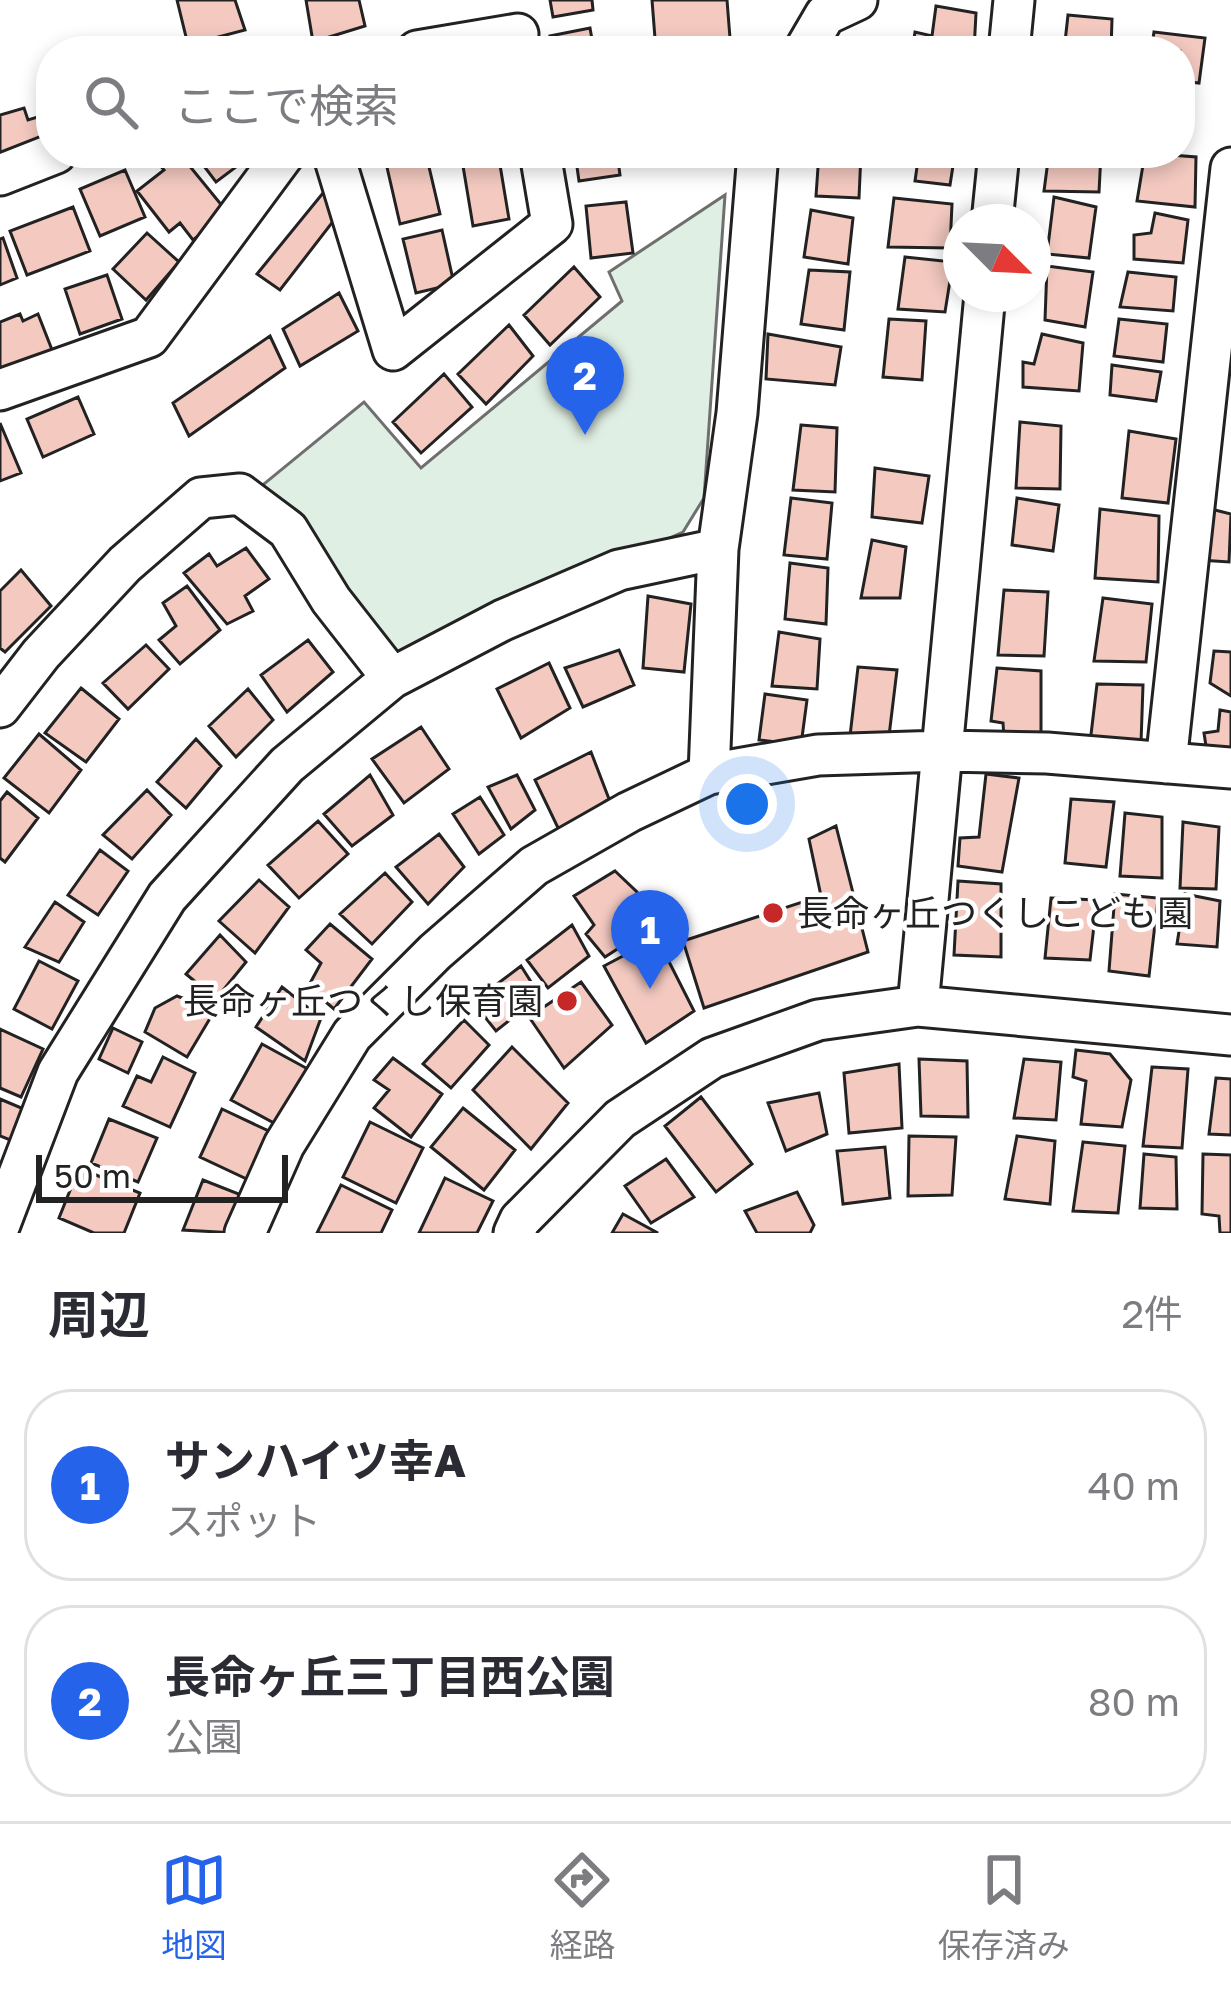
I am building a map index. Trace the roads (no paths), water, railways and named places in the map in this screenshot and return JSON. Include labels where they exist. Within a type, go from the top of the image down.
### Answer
[{"type":"street","points":[[813,36],[825,15],[857,0]]},
{"type":"street","points":[[1010,36],[1013,0]]},
{"type":"street","points":[[482,36],[517,28]]},
{"type":"street","points":[[0,175],[36,161]]},
{"type":"street","points":[[0,390],[149,338],[274,168]]},
{"type":"street","points":[[338,168],[393,350],[552,224],[543,168]]},
{"type":"street","points":[[709,774],[718,549],[737,413],[757,168]]},
{"type":"street","points":[[994,204],[997,168]]},
{"type":"street","points":[[1166,763],[1231,168]]},
{"type":"street","points":[[918,1006],[983,312]]},
{"type":"street","points":[[0,707],[41,654],[140,551],[201,498],[240,494],[288,530],[332,600],[392,678]]},
{"type":"street","points":[[0,1224],[58,1072],[167,897],[287,765],[392,678],[502,620],[619,570],[718,549]]},
{"type":"street","points":[[245,1233],[284,1145],[352,1035],[435,952],[534,866],[709,774],[818,755],[944,751],[1047,753],[1231,768]]},
{"type":"street","points":[[514,1233],[520,1220],[620,1120],[712,1058],[818,1020],[918,1006],[1231,1035]]},
{"type":"place","name":"長命ヶ丘三丁目西公園","points":[[585,435]]},
{"type":"place","name":"長命ヶ丘つくしこども園","points":[[773,913]]},
{"type":"place","name":"サンハイツ幸A","points":[[650,989]]},
{"type":"place","name":"長命ヶ丘つくし保育園","points":[[567,1001]]}]
